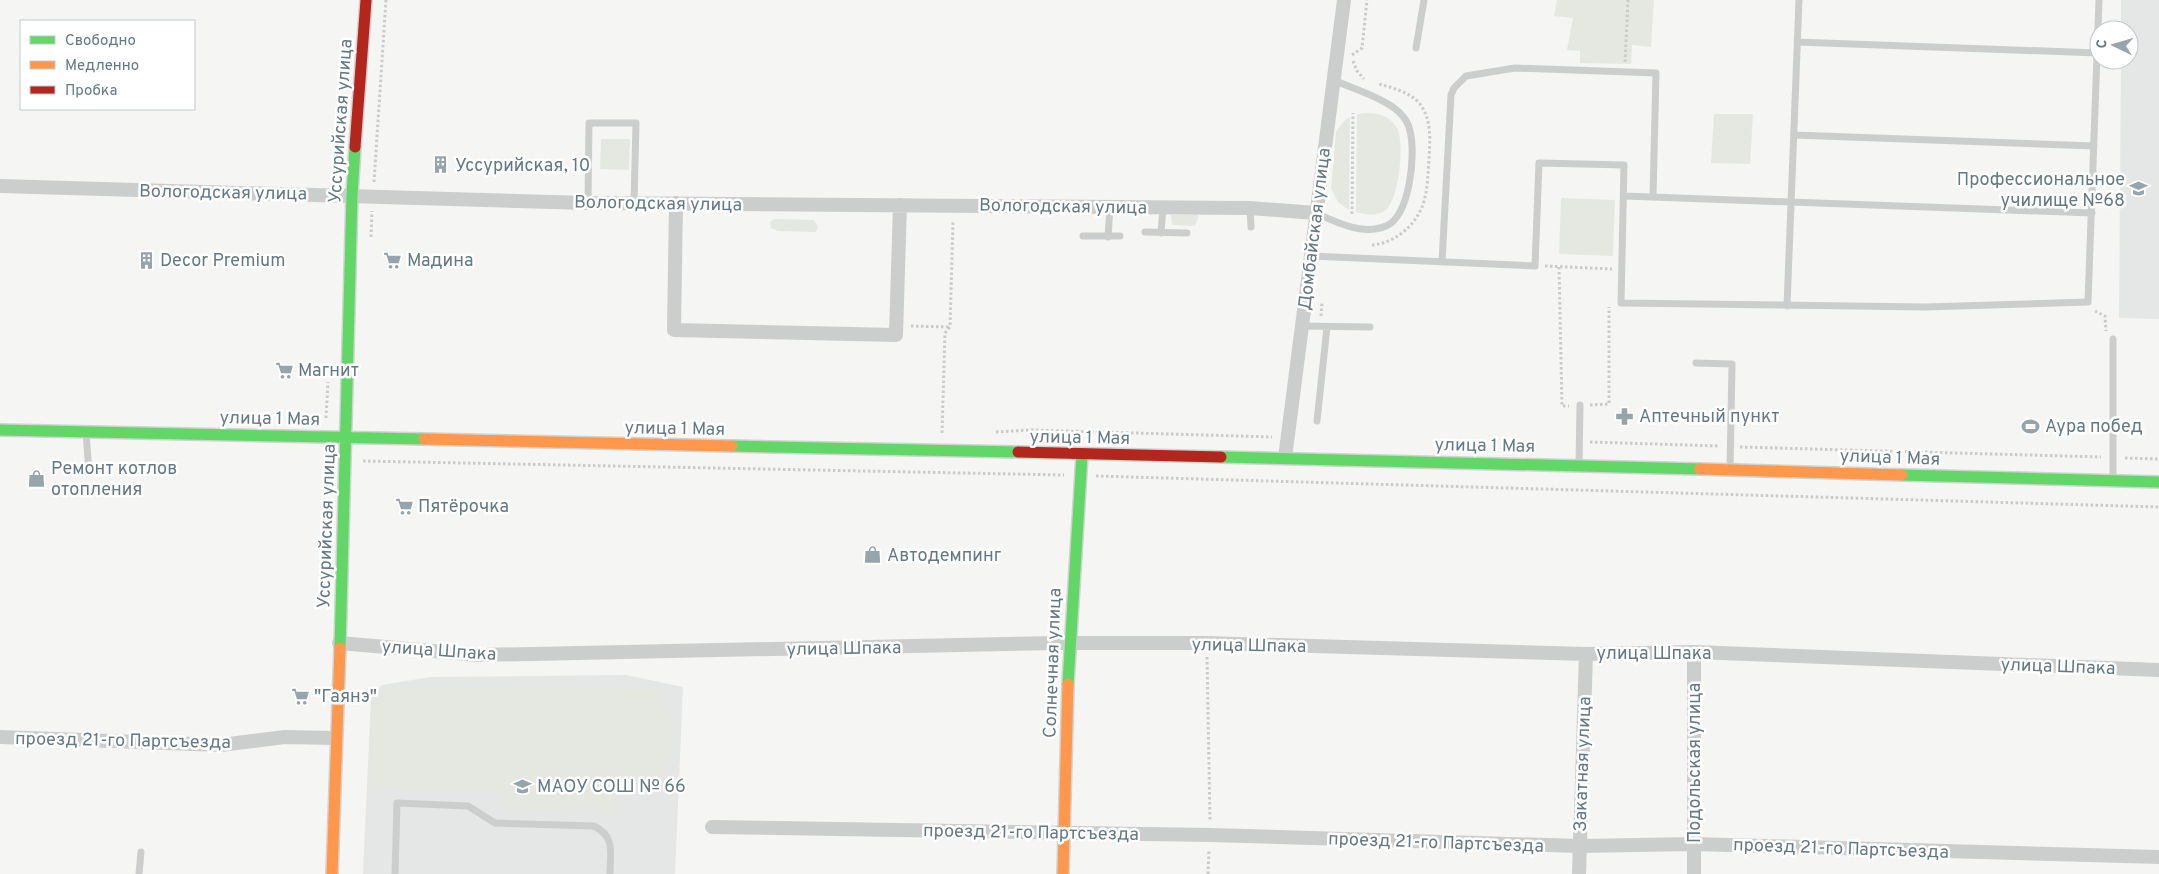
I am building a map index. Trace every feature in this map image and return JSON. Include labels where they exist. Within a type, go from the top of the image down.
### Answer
[{"type":"street","name":"Уссурийская улица","points":[[332,874],[352,195],[366,0]]},
{"type":"street","name":"Домбайская улица","points":[[1285,458],[1344,0]]},
{"type":"street","name":"Вологодская улица","points":[[0,186],[634,203],[1250,208],[1316,213]]},
{"type":"street","points":[[676,203],[674,330],[896,335],[900,205]]},
{"type":"street","name":"улица 1 Мая","points":[[0,430],[1579,465],[2159,482]]},
{"type":"street","name":"Солнечная улица","points":[[1062,874],[1068,643],[1082,455]]},
{"type":"street","name":"улица Шпака","points":[[339,643],[479,655],[1068,643],[1206,643],[1586,654],[1694,652],[2159,670]]},
{"type":"street","name":"Подольская улица","points":[[1694,652],[1694,874]]},
{"type":"street","name":"Закатная улица","points":[[1579,874],[1586,654]]},
{"type":"street","name":"проезд 21-го Партсъезда","points":[[0,737],[221,745],[285,737],[335,738]]},
{"type":"street","name":"проезд 21-го Партсъезда","points":[[712,827],[1210,835],[1579,846],[1694,844],[2159,857]]},
{"type":"lane","points":[[1416,48],[1424,0]]},
{"type":"lane","points":[[1787,306],[1799,0]]},
{"type":"lane","points":[[2098,20],[2099,0]]},
{"type":"lane","points":[[1797,42],[2089,53]]},
{"type":"lane","points":[[1442,262],[1452,95],[1459,82],[1466,76],[1515,68],[1656,73],[1652,196]]},
{"type":"lane","points":[[1311,256],[1535,266],[1539,163],[1624,165],[1621,303],[1925,307],[2088,302],[2096,70]]},
{"type":"lane","points":[[1316,213],[1335,222],[1356,228],[1372,229],[1386,226],[1398,216],[1408,190],[1412,144],[1406,120],[1389,105],[1334,80]]},
{"type":"lane","points":[[588,202],[589,123],[636,123],[634,203]]},
{"type":"lane","points":[[1794,135],[2094,146]]},
{"type":"lane","points":[[1624,196],[2092,213]]},
{"type":"lane","points":[[1108,236],[1110,207]]},
{"type":"lane","points":[[1161,232],[1163,207]]},
{"type":"lane","points":[[1250,208],[1250,227]]},
{"type":"lane","points":[[1145,232],[1187,233]]},
{"type":"lane","points":[[1083,236],[1120,236]]},
{"type":"lane","points":[[1302,326],[1370,327]]},
{"type":"lane","points":[[1317,421],[1324,327]]},
{"type":"lane","points":[[2112,480],[2113,339]]},
{"type":"lane","points":[[1696,363],[1732,364],[1730,470]]},
{"type":"lane","points":[[1579,465],[1580,405]]},
{"type":"lane","points":[[86,432],[88,473]]},
{"type":"lane","points":[[395,874],[398,803],[468,806],[495,822],[594,826],[605,831],[610,843],[610,874]]},
{"type":"lane","points":[[139,874],[141,852]]},
{"type":"path","points":[[373,196],[386,0]]},
{"type":"path","points":[[1367,0],[1362,48],[1352,55],[1357,71],[1369,82]]},
{"type":"path","points":[[1625,73],[1628,0]]},
{"type":"path","points":[[1370,245],[1381,244],[1399,236],[1416,218],[1422,208],[1426,197],[1430,137],[1425,112],[1414,98],[1402,91],[1376,84]]},
{"type":"path","points":[[1352,214],[1353,113]]},
{"type":"path","points":[[942,435],[945,333],[950,327],[953,206]]},
{"type":"path","points":[[1535,266],[1622,269]]},
{"type":"path","points":[[1558,267],[1562,406],[1609,404],[1609,298]]},
{"type":"path","points":[[1609,269],[1609,278]]},
{"type":"path","points":[[1323,298],[1324,327]]},
{"type":"path","points":[[2079,302],[2105,316],[2105,330],[2113,339]]},
{"type":"path","points":[[897,325],[950,327]]},
{"type":"path","points":[[1101,432],[1273,437]]},
{"type":"path","points":[[1580,441],[2159,459]]},
{"type":"path","points":[[363,461],[1080,476],[2159,507]]},
{"type":"path","points":[[1206,643],[1210,835],[1208,874]]},
{"type":"shaded area","points":[[1557,0],[1654,0],[1651,47],[1632,45],[1631,64],[1580,63],[1580,51],[1567,50],[1573,18],[1554,16]]},
{"type":"shaded area","name":"Профессиональное училище №68","points":[[2121,0],[2159,0],[2159,319],[2119,318],[2121,70],[2139,70],[2139,20],[2121,20]]},
{"type":"shaded area","points":[[1367,113],[1388,118],[1397,128],[1400,145],[1399,170],[1391,204],[1383,212],[1371,214],[1356,212],[1357,114]]},
{"type":"shaded area","points":[[1714,114],[1753,114],[1750,164],[1711,163]]},
{"type":"shaded area","points":[[1350,117],[1349,210],[1338,202],[1331,188],[1336,132],[1343,122]]},
{"type":"shaded area","points":[[601,139],[630,139],[629,170],[600,169]]},
{"type":"shaded area","points":[[1561,198],[1615,200],[1613,256],[1559,254]]},
{"type":"shaded area","points":[[1171,215],[1199,215],[1195,226],[1172,225]]},
{"type":"shaded area","points":[[774,219],[814,220],[818,227],[816,232],[778,231],[771,228],[770,222]]},
{"type":"shaded area","name":"МАОУ СОШ № 66","points":[[626,675],[683,687],[675,874],[363,874],[371,697],[382,685],[430,677]]},
{"type":"shaded area","points":[[385,687],[661,690],[661,700],[671,716],[675,730],[674,749],[666,766],[653,779],[641,784],[620,785],[618,818],[594,811],[501,809],[502,790],[370,788],[373,701]]},
{"type":"traffic: fast","points":[[340,648],[352,195],[355,147]]},
{"type":"traffic: fast","points":[[0,430],[424,439]]},
{"type":"traffic: fast","points":[[732,446],[1018,452]]},
{"type":"traffic: fast","points":[[1068,684],[1082,455]]},
{"type":"traffic: fast","points":[[1221,457],[1700,469]]},
{"type":"traffic: fast","points":[[1902,475],[2159,482]]},
{"type":"traffic: slow","points":[[424,439],[732,446]]},
{"type":"traffic: slow","points":[[1700,469],[1902,475]]},
{"type":"traffic: slow","points":[[332,874],[340,648]]},
{"type":"traffic: slow","points":[[1063,874],[1068,684]]},
{"type":"traffic: jam","points":[[355,147],[366,0]]},
{"type":"traffic: jam","points":[[1018,452],[1221,457]]},
{"type":"place","name":"Уссурийская, 10","points":[[441,165]]},
{"type":"place","name":"Профессиональное училище №68","points":[[2139,189]]},
{"type":"place","name":"Decor Premium","points":[[146,260]]},
{"type":"place","name":"Мадина","points":[[393,260]]},
{"type":"place","name":"Магнит","points":[[284,370]]},
{"type":"place","name":"Аптечный пункт","points":[[1625,416]]},
{"type":"place","name":"Аура побед","points":[[2031,426]]},
{"type":"place","name":"Ремонт котлов отопления","points":[[37,478]]},
{"type":"place","name":"Пятёрочка","points":[[404,506]]},
{"type":"place","name":"Автодемпинг","points":[[873,555]]},
{"type":"place","name":"\"Гаянэ\"","points":[[300,696]]},
{"type":"place","name":"МАОУ СОШ № 66","points":[[523,786]]}]
